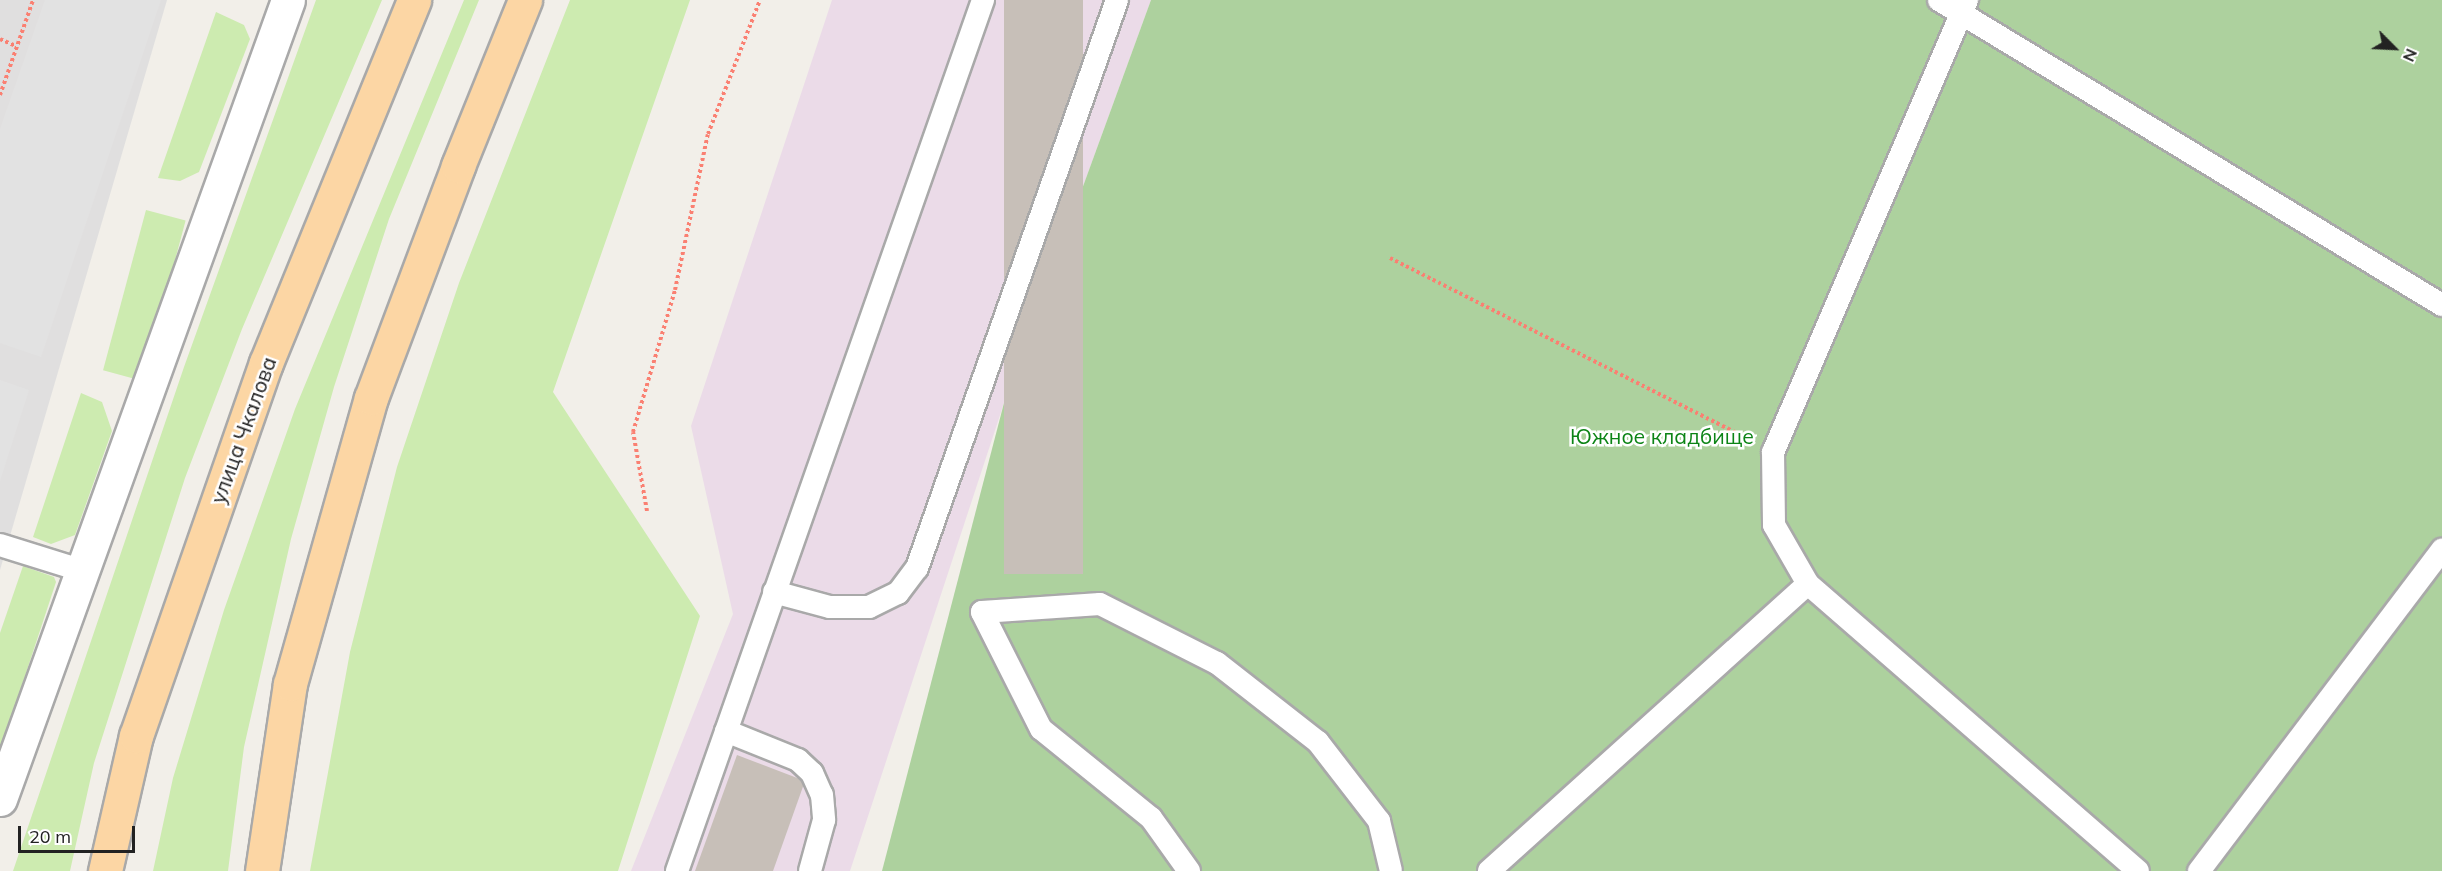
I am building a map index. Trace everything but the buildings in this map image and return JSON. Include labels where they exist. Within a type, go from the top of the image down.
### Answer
[{"type":"main road","name":"улица Чкалова","points":[[105,871],[136,736],[266,363],[414,0]]},
{"type":"main road","points":[[262,871],[290,684],[371,398],[458,166],[525,0]]},
{"type":"street","points":[[0,799],[288,0]]},
{"type":"lane","points":[[677,871],[983,0]]},
{"type":"lane","points":[[774,592],[830,607],[869,607],[898,593],[917,568],[1117,0]]},
{"type":"lane","points":[[1939,0],[1964,7],[2442,305]]},
{"type":"lane","points":[[1964,7],[1773,452],[1774,525],[1808,584],[2138,871]]},
{"type":"lane","points":[[0,545],[81,570]]},
{"type":"lane","points":[[2199,871],[2442,550]]},
{"type":"lane","points":[[1489,871],[1808,584]]},
{"type":"lane","points":[[1189,871],[1151,819],[1041,729],[982,612],[1100,604],[1218,663],[1318,742],[1379,821],[1391,871]]},
{"type":"lane","points":[[726,731],[798,760],[812,773],[822,795],[824,820],[810,871]]},
{"type":"path","points":[[0,95],[33,0]]},
{"type":"path","points":[[647,511],[633,432],[675,290],[708,134],[760,0]]},
{"type":"path","points":[[0,39],[16,46]]},
{"type":"path","points":[[1390,258],[1773,452]]},
{"type":"shaded area","points":[[0,0],[167,0],[0,570]]},
{"type":"shaded area","points":[[45,0],[161,0],[41,357],[0,343],[0,129]]},
{"type":"shaded area","points":[[832,0],[1151,0],[1004,403],[850,871],[631,871],[733,614],[691,426]]},
{"type":"shaded area","points":[[0,380],[29,390],[0,481]]},
{"type":"green space","points":[[316,0],[382,0],[242,329],[185,478],[94,763],[70,871],[13,871],[184,367]]},
{"type":"green space","points":[[464,0],[479,0],[389,219],[334,387],[291,539],[244,747],[228,871],[153,871],[173,778],[224,610],[295,409]]},
{"type":"green space","points":[[570,0],[690,0],[553,392],[700,616],[618,871],[310,871],[350,652],[397,467],[459,283]]},
{"type":"green space","name":"Южное кладбище","points":[[1151,0],[2442,0],[2442,871],[882,871],[1004,403]]},
{"type":"green space","points":[[216,12],[244,25],[250,39],[199,172],[180,181],[158,178]]},
{"type":"green space","points":[[146,210],[186,221],[143,381],[103,370]]},
{"type":"green space","points":[[81,393],[102,402],[112,431],[75,535],[51,544],[33,537]]},
{"type":"green space","points":[[23,566],[54,577],[56,582],[0,752],[0,633]]}]
